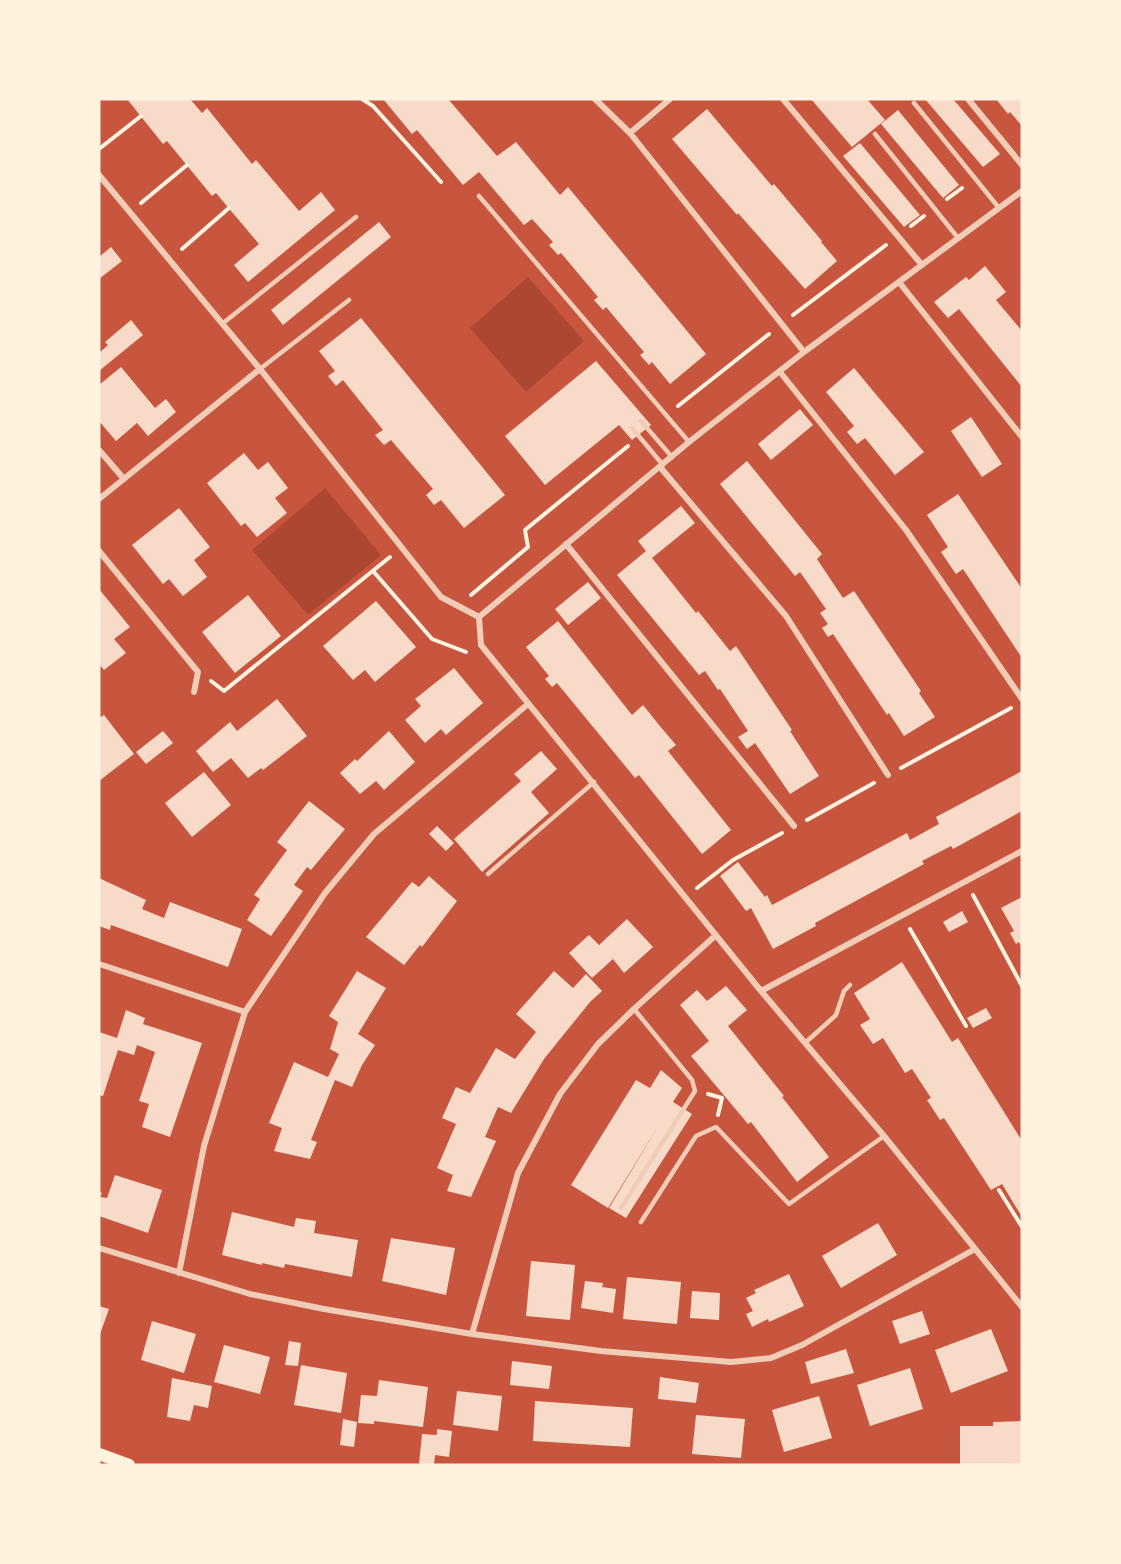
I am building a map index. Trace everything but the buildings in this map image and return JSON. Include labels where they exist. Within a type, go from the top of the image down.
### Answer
[{"type":"main road","points":[[103,1459],[129,1465]]},
{"type":"street","points":[[595,99],[630,133],[804,352]]},
{"type":"street","points":[[630,133],[670,99]]},
{"type":"street","points":[[783,99],[922,265]]},
{"type":"street","points":[[968,99],[1022,165]]},
{"type":"street","points":[[99,175],[260,369],[441,597],[479,617]]},
{"type":"street","points":[[479,617],[689,442],[804,352],[999,208],[1020,195]]},
{"type":"street","points":[[899,282],[1022,437]]},
{"type":"street","points":[[99,500],[260,369]]},
{"type":"street","points":[[780,372],[906,530],[1022,699]]},
{"type":"street","points":[[99,450],[124,480]]},
{"type":"street","points":[[661,466],[786,616],[888,775]]},
{"type":"street","points":[[566,544],[794,826]]},
{"type":"street","points":[[99,551],[198,672],[194,692]]},
{"type":"street","points":[[479,617],[481,645],[594,782],[761,992],[884,1136],[1022,1307]]},
{"type":"street","points":[[179,1273],[204,1146],[245,1012],[325,893],[374,834],[528,704]]},
{"type":"street","points":[[761,992],[1022,851]]},
{"type":"street","points":[[472,1334],[518,1173],[560,1094],[598,1044],[716,935]]},
{"type":"street","points":[[99,964],[245,1012]]},
{"type":"street","points":[[99,1248],[250,1294],[324,1309],[472,1334],[601,1351],[731,1362],[771,1358],[802,1345],[975,1249]]},
{"type":"lane","points":[[914,103],[999,208]]},
{"type":"lane","points":[[875,134],[958,238]]},
{"type":"lane","points":[[479,196],[689,442]]},
{"type":"lane","points":[[222,324],[356,217]]},
{"type":"lane","points":[[260,369],[349,300]]},
{"type":"lane","points":[[641,421],[672,457]]},
{"type":"lane","points":[[632,428],[661,466]]},
{"type":"lane","points":[[488,874],[594,782]]},
{"type":"lane","points":[[805,1043],[836,1015],[844,992],[850,985]]},
{"type":"lane","points":[[621,1208],[695,1091],[692,1080],[634,1009]]},
{"type":"lane","points":[[641,1222],[696,1136],[716,1127],[789,1204],[884,1136]]},
{"type":"path","points":[[362,99],[373,106],[441,182]]},
{"type":"path","points":[[99,149],[141,116]]},
{"type":"path","points":[[130,213],[187,165]]},
{"type":"path","points":[[666,416],[782,323],[976,177]]},
{"type":"path","points":[[169,260],[229,208]]},
{"type":"path","points":[[457,607],[528,547],[525,530],[639,437]]},
{"type":"path","points":[[198,672],[224,691],[400,548]]},
{"type":"path","points":[[373,571],[432,639],[467,653]]},
{"type":"path","points":[[685,897],[733,860],[1012,708]]},
{"type":"path","points":[[965,881],[1022,986]]},
{"type":"path","points":[[902,915],[966,1026]]},
{"type":"path","points":[[710,1095],[722,1098],[718,1113]]},
{"type":"path","points":[[999,1190],[1022,1227]]},
{"type":"shaded area","points":[[528,277],[584,341],[526,392],[470,328]]},
{"type":"shaded area","points":[[325,488],[381,555],[308,615],[252,550]]}]
